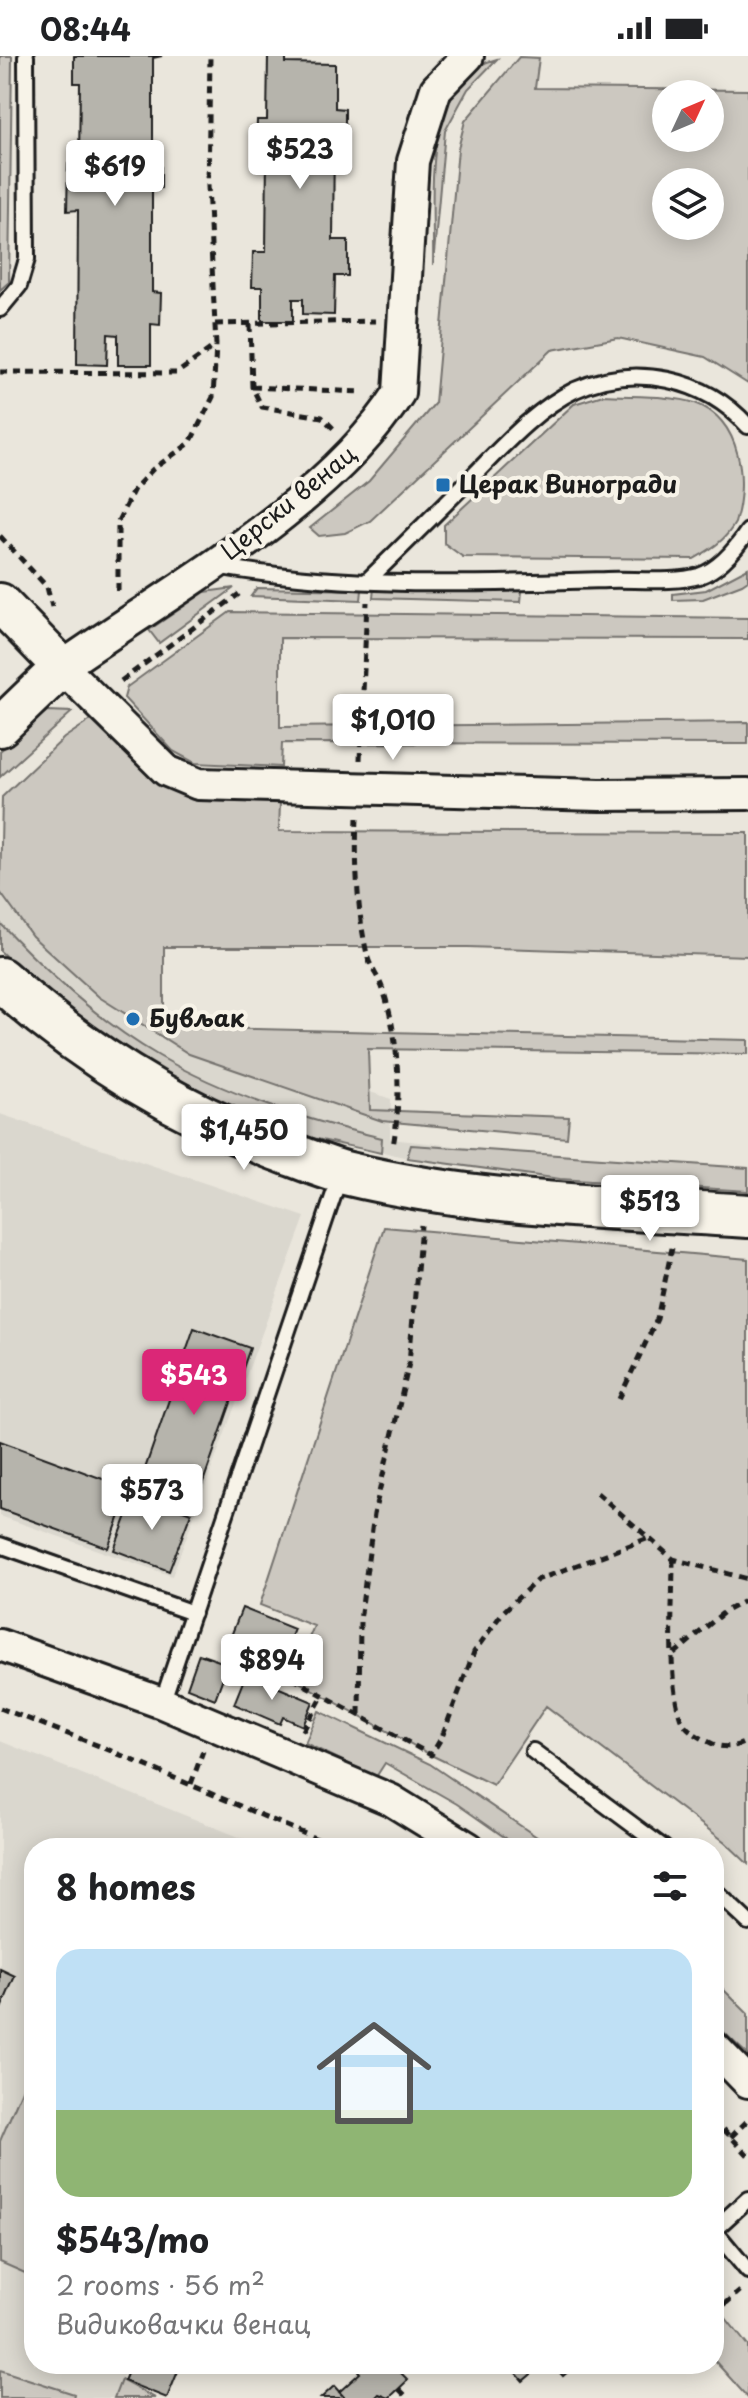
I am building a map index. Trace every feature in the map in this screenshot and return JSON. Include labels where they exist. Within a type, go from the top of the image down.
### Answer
[{"type":"main road","points":[[0,979],[87,1050],[149,1090],[235,1133],[341,1172],[424,1188],[552,1204],[748,1216]]},
{"type":"street","points":[[399,393],[413,161],[436,89],[468,56]]},
{"type":"street","name":"Церски венац","points":[[0,727],[62,667],[212,565],[357,451],[399,393]]},
{"type":"street","points":[[0,603],[167,771],[198,784],[600,795],[748,794]]},
{"type":"street","points":[[0,1645],[162,1703],[391,1800],[453,1838]]},
{"type":"street","points":[[724,2057],[748,2082]]},
{"type":"lane","points":[[0,309],[19,286],[27,259],[26,56]]},
{"type":"lane","points":[[368,580],[509,440],[577,390],[621,377],[687,383],[718,398],[748,426]]},
{"type":"lane","points":[[212,565],[263,574],[368,580],[494,583],[696,577],[727,558],[748,531]]},
{"type":"lane","points":[[162,1703],[341,1172]]},
{"type":"lane","points":[[0,1545],[193,1613]]},
{"type":"lane","points":[[533,1751],[650,1838]]},
{"type":"lane","points":[[724,1899],[748,1922]]},
{"type":"lane","points":[[724,2221],[748,2199]]},
{"type":"lane","points":[[724,2242],[748,2271]]},
{"type":"path","points":[[118,592],[118,521],[134,489],[153,469],[190,443],[213,397],[216,345],[208,186],[210,56]]},
{"type":"path","points":[[215,324],[404,321]]},
{"type":"path","points":[[250,324],[252,387],[262,407],[322,417],[338,433]]},
{"type":"path","points":[[0,372],[177,373],[216,345]]},
{"type":"path","points":[[252,387],[399,393]]},
{"type":"path","points":[[368,580],[359,788],[359,905],[367,957],[382,987],[393,1037],[396,1093],[390,1159]]},
{"type":"path","points":[[114,686],[250,586]]},
{"type":"path","points":[[359,1714],[360,1621],[374,1514],[409,1363],[424,1188]]},
{"type":"path","points":[[619,1399],[657,1319],[680,1211]]},
{"type":"path","points":[[597,1493],[673,1559],[748,1579]]},
{"type":"path","points":[[292,1678],[431,1755],[442,1737],[474,1652],[503,1612],[537,1580],[649,1538]]},
{"type":"path","points":[[673,1559],[673,1655],[680,1719],[697,1737],[719,1747],[743,1745],[748,1740]]},
{"type":"path","points":[[673,1655],[724,1612],[748,1599]]},
{"type":"path","points":[[0,1708],[102,1747],[315,1838]]},
{"type":"path","points":[[731,2137],[748,2120]]},
{"type":"path","points":[[724,2130],[748,2155]]},
{"type":"path","points":[[724,2305],[748,2284]]},
{"type":"path","points":[[399,2389],[408,2398]]},
{"type":"shaded area","points":[[0,56],[12,56],[9,282],[0,290]]},
{"type":"shaded area","points":[[519,57],[539,58],[535,88],[652,89],[652,152],[724,152],[724,90],[748,90],[748,384],[705,357],[618,338],[552,350],[370,521],[345,533],[319,536],[310,528],[369,481],[435,403],[458,149],[465,121]]},
{"type":"shaded area","points":[[497,59],[468,89],[445,131],[433,265],[433,177],[442,116],[454,90],[471,70]]},
{"type":"shaded area","points":[[603,395],[685,400],[711,411],[723,423],[738,454],[741,489],[735,523],[722,540],[694,559],[463,557],[444,543],[444,525],[574,404]]},
{"type":"shaded area","points":[[748,568],[748,580],[742,584],[703,599],[673,600],[673,594],[706,590]]},
{"type":"shaded area","points":[[234,588],[159,643],[149,630],[205,592]]},
{"type":"shaded area","points":[[257,588],[362,590],[361,600],[251,596]]},
{"type":"shaded area","points":[[374,588],[522,591],[521,602],[373,598]]},
{"type":"shaded area","points":[[230,612],[748,618],[748,639],[280,638],[280,727],[748,722],[748,744],[282,743],[281,767],[195,763],[173,751],[124,698],[127,687]]},
{"type":"shaded area","points":[[47,711],[72,712],[0,777],[0,751]]},
{"type":"shaded area","points":[[91,720],[155,782],[192,797],[280,803],[279,831],[748,833],[748,956],[468,947],[164,947],[164,1027],[748,1040],[748,1054],[368,1049],[370,1110],[569,1117],[567,1138],[382,1121],[189,1054],[99,997],[32,936],[0,892],[2,797],[64,738]]},
{"type":"shaded area","name":"Бувљак","points":[[0,852],[125,975],[196,1033],[391,1099],[390,1139],[540,1155],[748,1167],[748,1189],[586,1181],[408,1158],[274,1126],[147,1062],[0,940]]},
{"type":"shaded area","points":[[0,923],[75,995],[137,1043],[211,1083],[267,1105],[382,1138],[381,1153],[279,1128],[166,1076],[95,1031],[30,979],[0,951]]},
{"type":"shaded area","points":[[0,1114],[305,1217],[172,1576],[0,1516]]},
{"type":"shaded area","points":[[411,1145],[748,1168],[748,1191],[560,1179],[407,1158]]},
{"type":"shaded area","points":[[384,1227],[748,1259],[748,1864],[724,1838],[720,1838],[546,1706],[493,1785],[431,1755],[292,1678],[314,1626],[260,1605]]},
{"type":"shaded area","points":[[319,1711],[430,1764],[538,1838],[506,1838],[457,1804],[385,1763],[376,1777],[305,1743]]},
{"type":"shaded area","points":[[0,1741],[241,1838],[24,1838],[24,2374],[124,2374],[114,2398],[0,2398]]},
{"type":"shaded area","points":[[724,1990],[748,2014],[748,2055],[724,2032]]},
{"type":"shaded area","points":[[24,2085],[24,2273],[0,2262],[0,2141]]},
{"type":"shaded area","points":[[724,2316],[748,2346],[748,2398],[724,2371]]},
{"type":"shaded area","points":[[0,2370],[74,2394],[73,2398],[0,2398]]},
{"type":"shaded area","points":[[121,2380],[155,2398],[114,2398]]},
{"type":"building","points":[[74,56],[162,56],[153,58],[153,156],[161,157],[161,188],[152,189],[152,292],[161,293],[160,325],[151,324],[151,365],[118,365],[118,335],[108,334],[107,365],[77,364],[78,210],[67,211],[68,164],[79,163],[80,83],[74,83]]},
{"type":"building","points":[[268,56],[286,56],[286,63],[335,64],[335,108],[345,109],[345,138],[334,138],[333,240],[348,240],[348,276],[335,276],[334,315],[303,314],[303,299],[293,299],[293,321],[262,321],[262,287],[252,287],[253,252],[266,252],[267,154],[256,154],[257,120],[267,120]]},
{"type":"building","points":[[194,1328],[250,1348],[195,1505],[139,1486]]},
{"type":"building","points":[[0,1441],[130,1489],[108,1548],[0,1509]]},
{"type":"building","points":[[136,1492],[191,1513],[169,1571],[114,1550]]},
{"type":"building","points":[[242,1608],[294,1629],[276,1674],[224,1654]]},
{"type":"building","points":[[199,1654],[228,1664],[215,1699],[187,1688]]},
{"type":"building","points":[[246,1674],[313,1702],[303,1726],[283,1717],[280,1724],[234,1704]]},
{"type":"building","points":[[0,1969],[15,1976],[0,2011]]},
{"type":"building","points":[[127,2374],[177,2374],[167,2398],[124,2381]]},
{"type":"building","points":[[359,2374],[402,2374],[408,2380],[389,2398],[379,2394],[375,2398],[345,2398],[339,2392]]},
{"type":"building","points":[[517,2374],[531,2374],[523,2381]]},
{"type":"building","points":[[334,2386],[345,2398],[321,2398]]},
{"type":"place","name":"Церак Виногради","points":[[443,485]]},
{"type":"place","name":"Бувљак","points":[[133,1019]]}]
